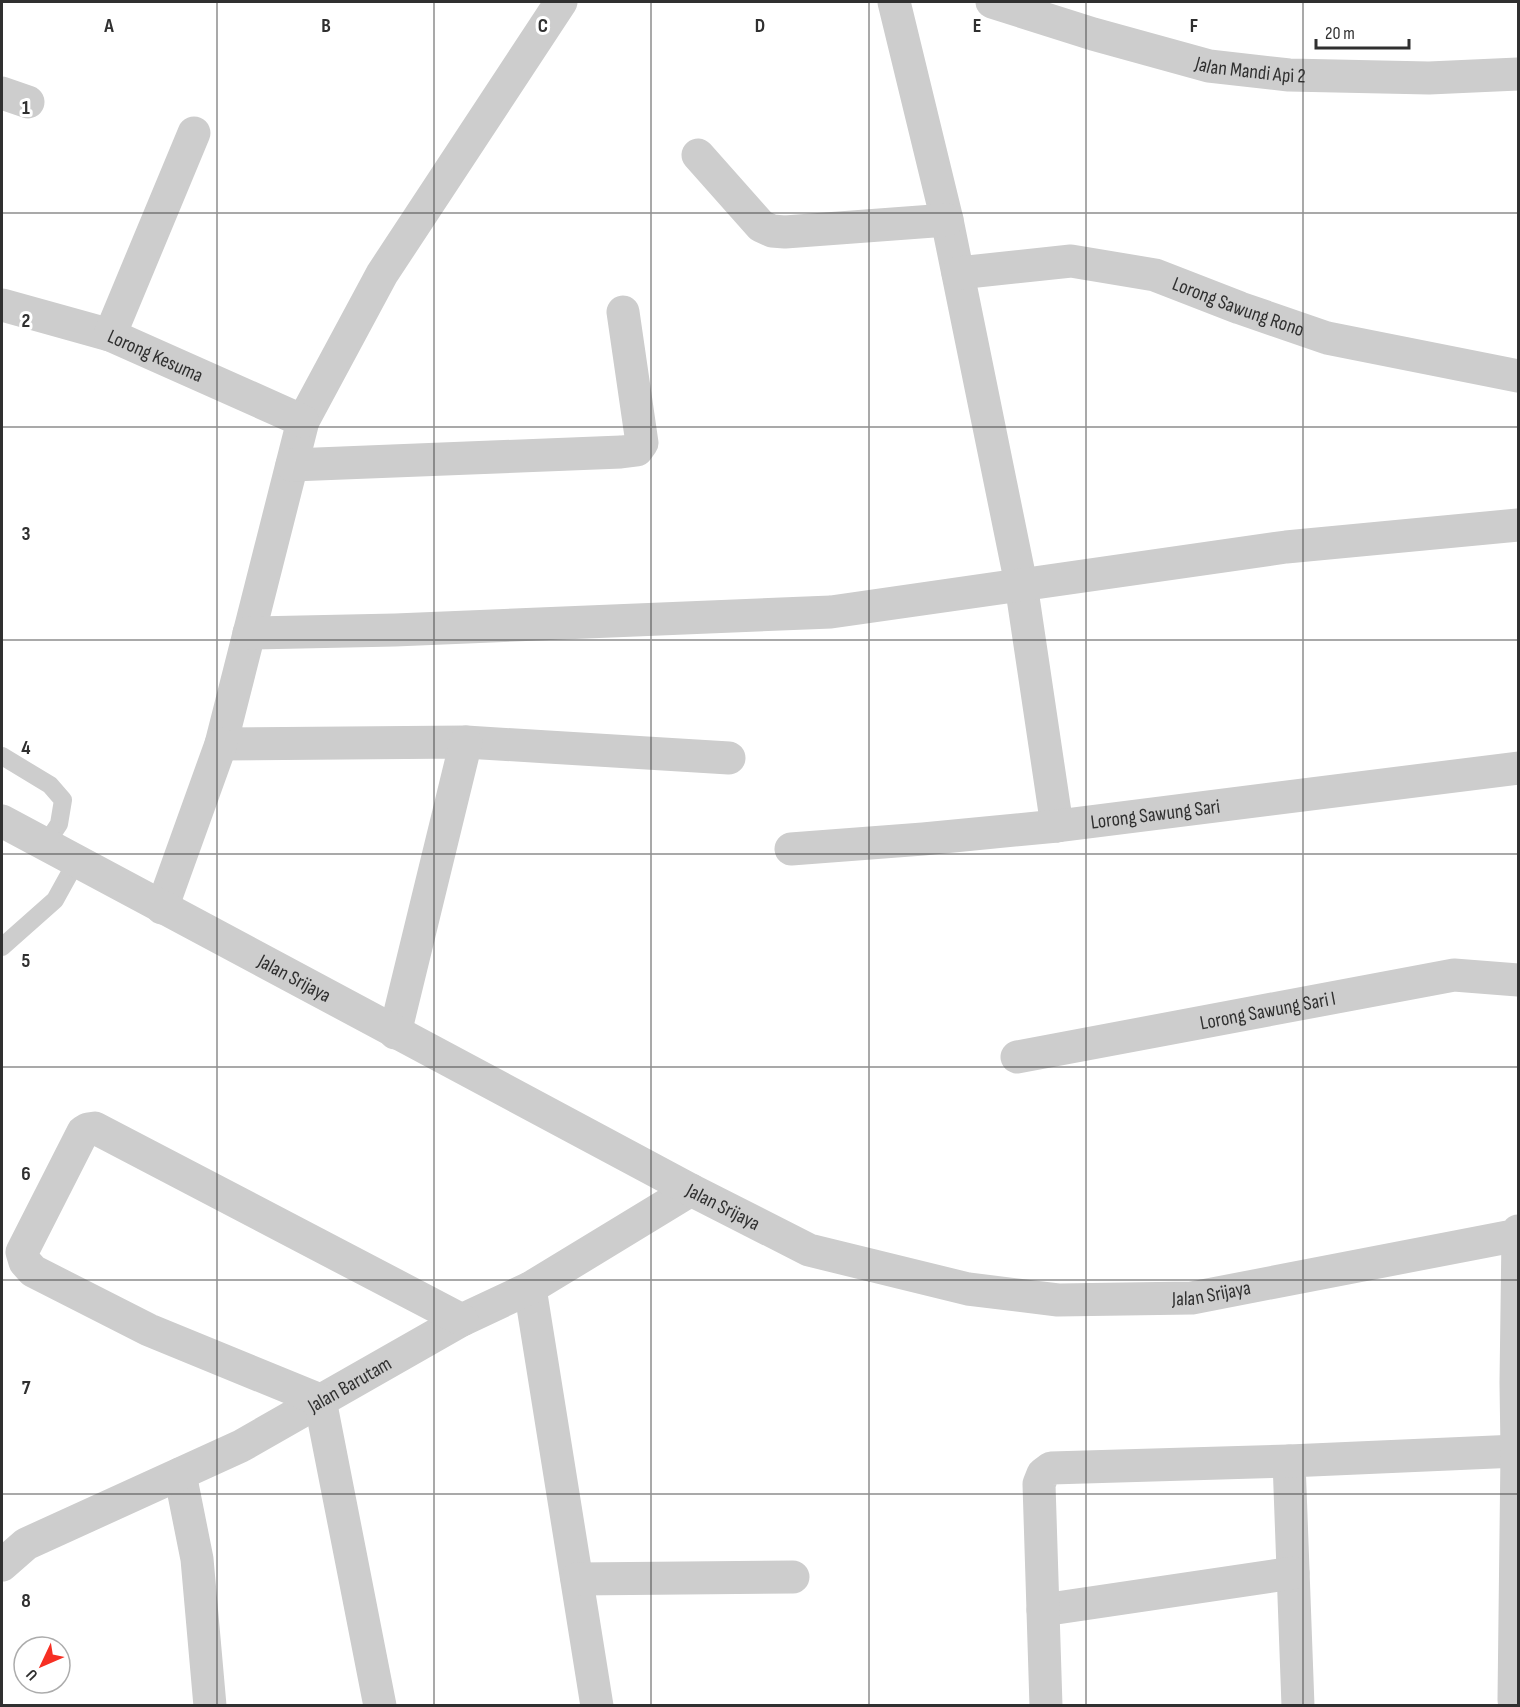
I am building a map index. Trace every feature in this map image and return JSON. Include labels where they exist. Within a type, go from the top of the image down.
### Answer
[{"type":"street","points":[[162,908],[221,744],[303,422],[382,274],[561,2]]},
{"type":"street","points":[[894,2],[947,220],[1021,584],[1057,826]]},
{"type":"street","name":"Jalan Mandi Api 2","points":[[992,2],[1093,34],[1209,66],[1289,75],[1429,78],[1518,74]]},
{"type":"street","points":[[110,335],[194,133]]},
{"type":"street","points":[[698,155],[761,226],[772,231],[785,232],[947,220]]},
{"type":"street","name":"Lorong Sawung Rono","points":[[958,273],[1071,261],[1155,276],[1327,338],[1518,376]]},
{"type":"street","name":"Lorong Kesuma","points":[[2,305],[110,335],[303,422]]},
{"type":"street","points":[[292,465],[637,450],[642,443],[623,312]]},
{"type":"street","points":[[249,633],[395,630],[831,612],[1286,547],[1518,525]]},
{"type":"street","points":[[221,744],[466,742],[729,758]]},
{"type":"street","points":[[395,1033],[466,742]]},
{"type":"street","name":"Lorong Sawung Sari","points":[[791,849],[1057,826],[1518,768]]},
{"type":"street","name":"Jalan Srijaya","points":[[2,821],[395,1033],[809,1250],[968,1289],[1058,1300],[1192,1298],[1518,1234]]},
{"type":"street","name":"Lorong Sawung Sari I","points":[[1017,1057],[1454,975],[1518,980]]},
{"type":"street","points":[[380,1706],[320,1400],[149,1330],[33,1271],[22,1252],[83,1132],[95,1128],[462,1320]]},
{"type":"street","name":"Jalan Barutam","points":[[2,1565],[26,1544],[241,1446],[462,1320],[530,1288],[691,1190]]},
{"type":"street","points":[[1510,1704],[1517,1451],[1515,1383],[1518,1234]]},
{"type":"street","points":[[530,1288],[597,1706]]},
{"type":"street","points":[[1046,1706],[1039,1484],[1043,1474],[1051,1468],[1517,1451]]},
{"type":"street","points":[[1289,1461],[1298,1706]]},
{"type":"street","points":[[180,1474],[197,1559],[210,1706]]},
{"type":"street","points":[[1043,1610],[1293,1574]]},
{"type":"street","points":[[577,1579],[793,1577]]},
{"type":"lane","points":[[2,756],[50,785],[63,800],[59,824],[45,845]]},
{"type":"lane","points":[[2,947],[55,900],[76,862]]}]
